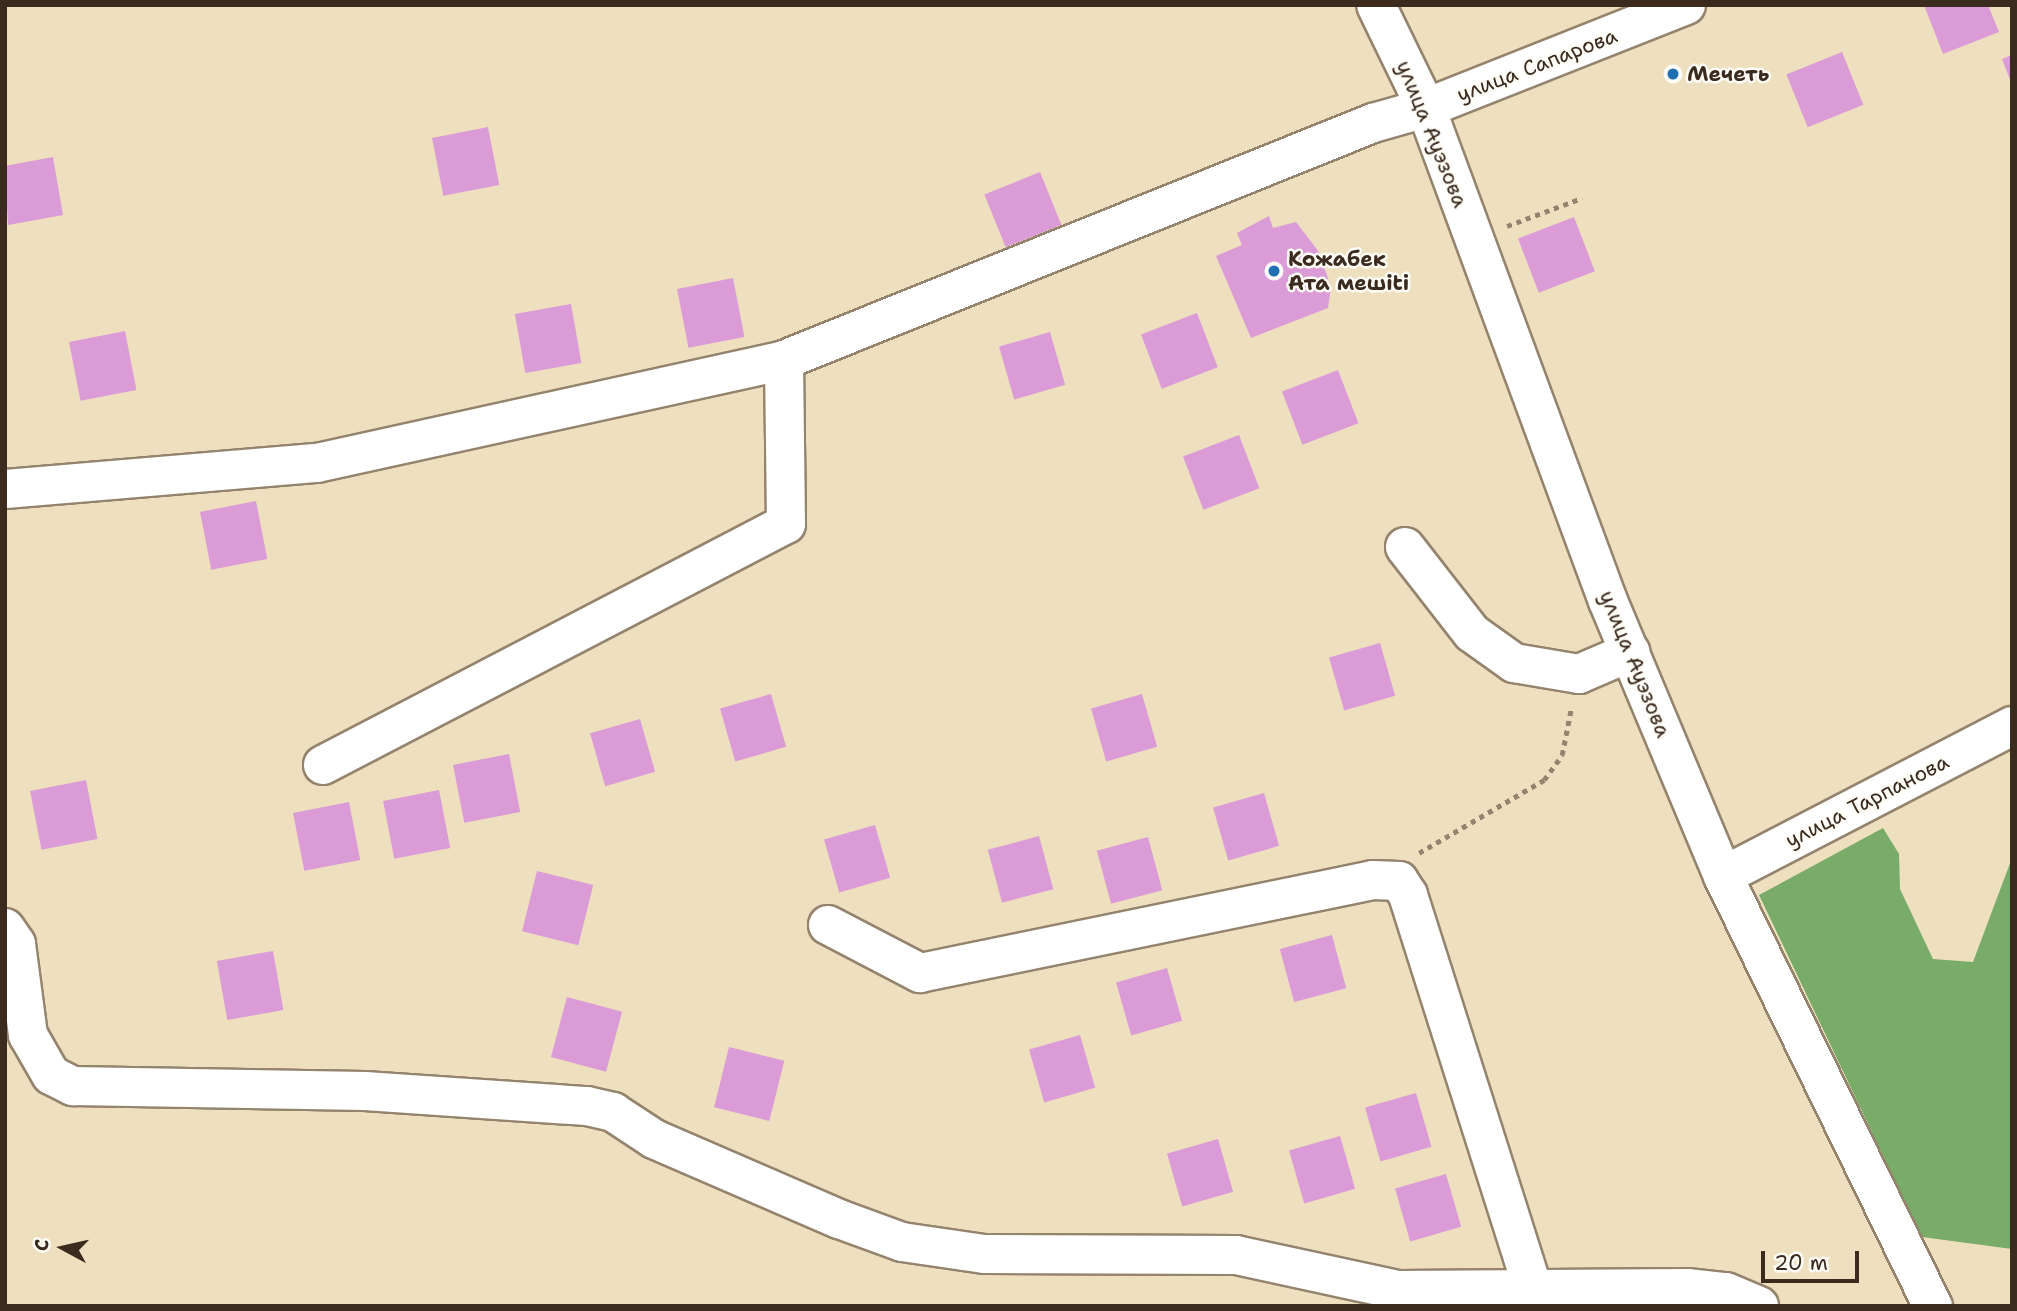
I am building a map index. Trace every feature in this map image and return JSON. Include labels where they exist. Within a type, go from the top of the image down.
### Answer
[{"type":"street","name":"улица Ауэзова","points":[[1376,5],[1426,108],[1630,652],[1723,876],[1933,1306]]},
{"type":"street","name":"улица Сапарова","points":[[5,489],[317,463],[784,360],[1373,123],[1426,108],[1686,5]]},
{"type":"street","points":[[323,765],[786,524],[784,360]]},
{"type":"street","points":[[1405,547],[1472,633],[1514,663],[1578,674],[1630,652]]},
{"type":"street","name":"улица Тарпанова","points":[[1723,876],[2012,726]]},
{"type":"street","points":[[828,925],[920,973],[1373,880],[1399,881],[1408,895],[1532,1286]]},
{"type":"street","points":[[5,928],[16,944],[28,1035],[51,1075],[73,1086],[365,1091],[587,1106],[613,1112],[654,1139],[902,1242],[984,1254],[1236,1255],[1398,1290],[1532,1286],[1687,1288],[1726,1292],[1759,1306]]},
{"type":"path","points":[[1473,239],[1582,198]]},
{"type":"path","points":[[1399,881],[1414,856],[1544,780],[1562,755],[1578,674]]},
{"type":"green space","points":[[1883,828],[1899,854],[1900,889],[1933,959],[1973,962],[2012,858],[2012,1249],[1922,1237],[1759,895]]},
{"type":"building","points":[[1924,5],[1988,5],[1999,32],[1943,54]]},
{"type":"building","points":[[1842,52],[1863,105],[1808,127],[1786,74]]},
{"type":"building","points":[[2012,55],[2012,85],[2002,59]]},
{"type":"building","points":[[488,127],[499,185],[443,196],[432,138]]},
{"type":"building","points":[[53,157],[63,215],[8,225],[5,166]]},
{"type":"building","points":[[1040,172],[1061,225],[1006,247],[984,194]]},
{"type":"building","name":"Кожабек Ата мешiti","points":[[1269,216],[1273,228],[1296,222],[1319,252],[1331,287],[1328,308],[1251,338],[1216,256],[1242,245],[1237,233]]},
{"type":"building","points":[[1574,217],[1595,271],[1539,293],[1518,239]]},
{"type":"building","points":[[733,278],[744,337],[688,348],[677,289]]},
{"type":"building","points":[[571,304],[581,363],[525,373],[515,314]]},
{"type":"building","points":[[1197,313],[1218,367],[1162,389],[1141,335]]},
{"type":"building","points":[[125,331],[136,390],[80,401],[69,342]]},
{"type":"building","points":[[1050,332],[1065,385],[1014,399],[999,347]]},
{"type":"building","points":[[1338,370],[1358,423],[1302,445],[1282,392]]},
{"type":"building","points":[[1239,435],[1259,488],[1203,510],[1183,457]]},
{"type":"building","points":[[256,501],[267,559],[211,570],[200,512]]},
{"type":"building","points":[[1380,643],[1395,696],[1344,710],[1329,658]]},
{"type":"building","points":[[771,694],[786,747],[735,761],[720,709]]},
{"type":"building","points":[[1142,694],[1157,747],[1106,761],[1091,709]]},
{"type":"building","points":[[640,719],[655,772],[605,786],[590,733]]},
{"type":"building","points":[[509,754],[520,812],[464,823],[453,765]]},
{"type":"building","points":[[86,780],[97,839],[41,850],[30,791]]},
{"type":"building","points":[[439,790],[450,848],[394,859],[383,801]]},
{"type":"building","points":[[1264,793],[1279,846],[1228,860],[1213,808]]},
{"type":"building","points":[[349,802],[360,860],[304,871],[293,813]]},
{"type":"building","points":[[875,825],[890,878],[839,892],[824,840]]},
{"type":"building","points":[[1039,836],[1053,889],[1002,903],[988,850]]},
{"type":"building","points":[[1148,837],[1162,890],[1111,904],[1097,851]]},
{"type":"building","points":[[537,871],[593,885],[578,945],[522,931]]},
{"type":"building","points":[[1332,935],[1346,988],[1294,1002],[1280,949]]},
{"type":"building","points":[[273,951],[283,1010],[227,1020],[217,961]]},
{"type":"building","points":[[1167,968],[1182,1021],[1131,1035],[1116,983]]},
{"type":"building","points":[[567,997],[622,1012],[606,1072],[551,1057]]},
{"type":"building","points":[[1080,1035],[1095,1088],[1044,1102],[1029,1050]]},
{"type":"building","points":[[729,1047],[784,1061],[769,1121],[714,1107]]},
{"type":"building","points":[[1416,1093],[1431,1147],[1380,1161],[1365,1108]]},
{"type":"building","points":[[1340,1136],[1355,1189],[1304,1203],[1289,1151]]},
{"type":"building","points":[[1218,1139],[1233,1192],[1182,1206],[1167,1154]]},
{"type":"building","points":[[1446,1174],[1461,1227],[1410,1241],[1395,1189]]},
{"type":"place","name":"Мечеть","points":[[1673,74]]},
{"type":"place","name":"Кожабек Ата мешiti","points":[[1274,271]]}]
